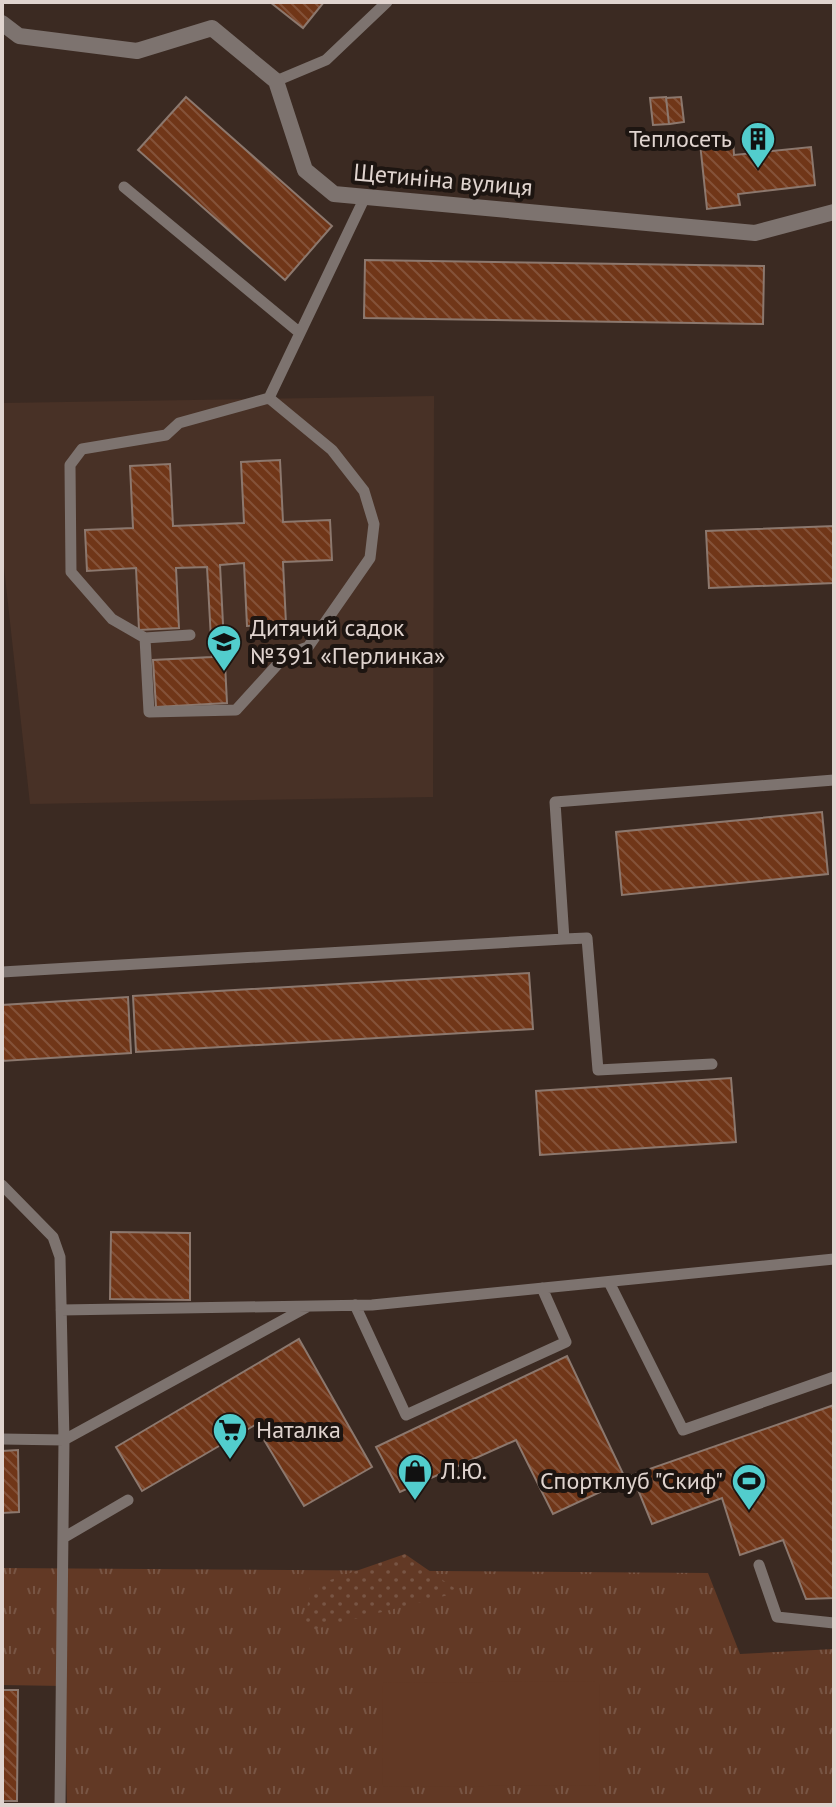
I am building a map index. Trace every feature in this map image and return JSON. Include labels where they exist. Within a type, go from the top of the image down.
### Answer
[{"type":"street","points":[[2,23],[19,36],[137,51],[212,28],[276,81]]},
{"type":"street","name":"Щетиніна вулиця","points":[[276,81],[305,170],[334,194],[755,233],[834,212]]},
{"type":"lane","points":[[276,81],[326,60],[387,2]]},
{"type":"lane","points":[[124,187],[300,333]]},
{"type":"lane","points":[[190,635],[145,638],[112,619],[71,572],[70,465],[82,449],[166,435],[179,423],[269,398],[365,197]]},
{"type":"lane","points":[[145,638],[149,712],[236,710],[286,655],[308,647],[370,558],[374,524],[364,491],[332,450],[269,398]]},
{"type":"lane","points":[[564,939],[555,802],[834,780]]},
{"type":"lane","points":[[2,972],[587,938],[598,1070],[712,1064]]},
{"type":"lane","points":[[2,1185],[53,1237],[60,1257],[64,1440],[60,1805]]},
{"type":"lane","points":[[61,1310],[355,1305],[834,1259]]},
{"type":"lane","points":[[609,1282],[683,1430],[834,1377]]},
{"type":"lane","points":[[355,1305],[406,1415],[566,1342],[542,1288]]},
{"type":"lane","points":[[2,1439],[64,1440],[308,1306]]},
{"type":"lane","points":[[63,1538],[128,1500]]},
{"type":"lane","points":[[759,1565],[777,1617],[834,1623]]},
{"type":"shaded area","name":"Дитячий садок №391 «Перлинка»","points":[[434,396],[433,797],[30,804],[2,549],[2,403]]},
{"type":"green space","points":[[405,1554],[460,1592],[304,1632],[310,1587]]},
{"type":"green space","points":[[2,1568],[708,1573],[740,1654],[834,1649],[834,1805],[67,1805],[64,1686],[2,1685]]},
{"type":"green space","points":[[599,1681],[600,1785],[383,1787],[382,1683]]},
{"type":"building","points":[[270,2],[324,2],[303,28]]},
{"type":"building","points":[[186,97],[332,226],[285,280],[138,150]]},
{"type":"building","points":[[666,97],[669,124],[653,125],[650,98]]},
{"type":"building","points":[[681,97],[684,122],[669,124],[666,98]]},
{"type":"building","name":"Теплосеть","points":[[733,140],[734,155],[811,147],[815,185],[738,194],[740,205],[707,209],[700,143]]},
{"type":"building","points":[[365,260],[764,266],[763,324],[364,318]]},
{"type":"building","points":[[280,460],[283,522],[330,520],[332,560],[283,562],[286,624],[247,626],[244,563],[220,565],[227,703],[156,707],[153,660],[212,657],[207,567],[176,568],[179,628],[139,630],[136,568],[87,571],[85,530],[133,528],[130,466],[170,464],[173,526],[244,523],[241,462]]},
{"type":"building","points":[[834,526],[834,583],[709,588],[706,531]]},
{"type":"building","points":[[822,812],[828,874],[622,895],[616,832]]},
{"type":"building","points":[[529,973],[533,1029],[136,1052],[133,996]]},
{"type":"building","points":[[128,997],[131,1053],[2,1061],[2,1005]]},
{"type":"building","points":[[731,1078],[736,1142],[540,1155],[536,1091]]},
{"type":"building","points":[[111,1232],[190,1233],[190,1300],[110,1299]]},
{"type":"building","points":[[299,1339],[372,1467],[304,1506],[255,1425],[142,1491],[116,1447]]},
{"type":"building","points":[[567,1356],[626,1480],[553,1514],[516,1440],[400,1492],[376,1447]]},
{"type":"building","points":[[834,1405],[834,1598],[806,1599],[783,1540],[740,1555],[722,1498],[652,1524],[632,1475]]},
{"type":"building","points":[[18,1450],[19,1512],[2,1513],[2,1451]]},
{"type":"building","points":[[2,1690],[18,1690],[17,1801],[2,1801]]},
{"type":"place","name":"Теплосеть","points":[[758,170]]},
{"type":"place","name":"Дитячий садок №391 «Перлинка»","points":[[224,673]]},
{"type":"place","name":"Наталка","points":[[230,1461]]},
{"type":"place","name":"Л.Ю.","points":[[415,1502]]},
{"type":"place","name":"Спортклуб \"Скиф\"","points":[[749,1512]]}]
